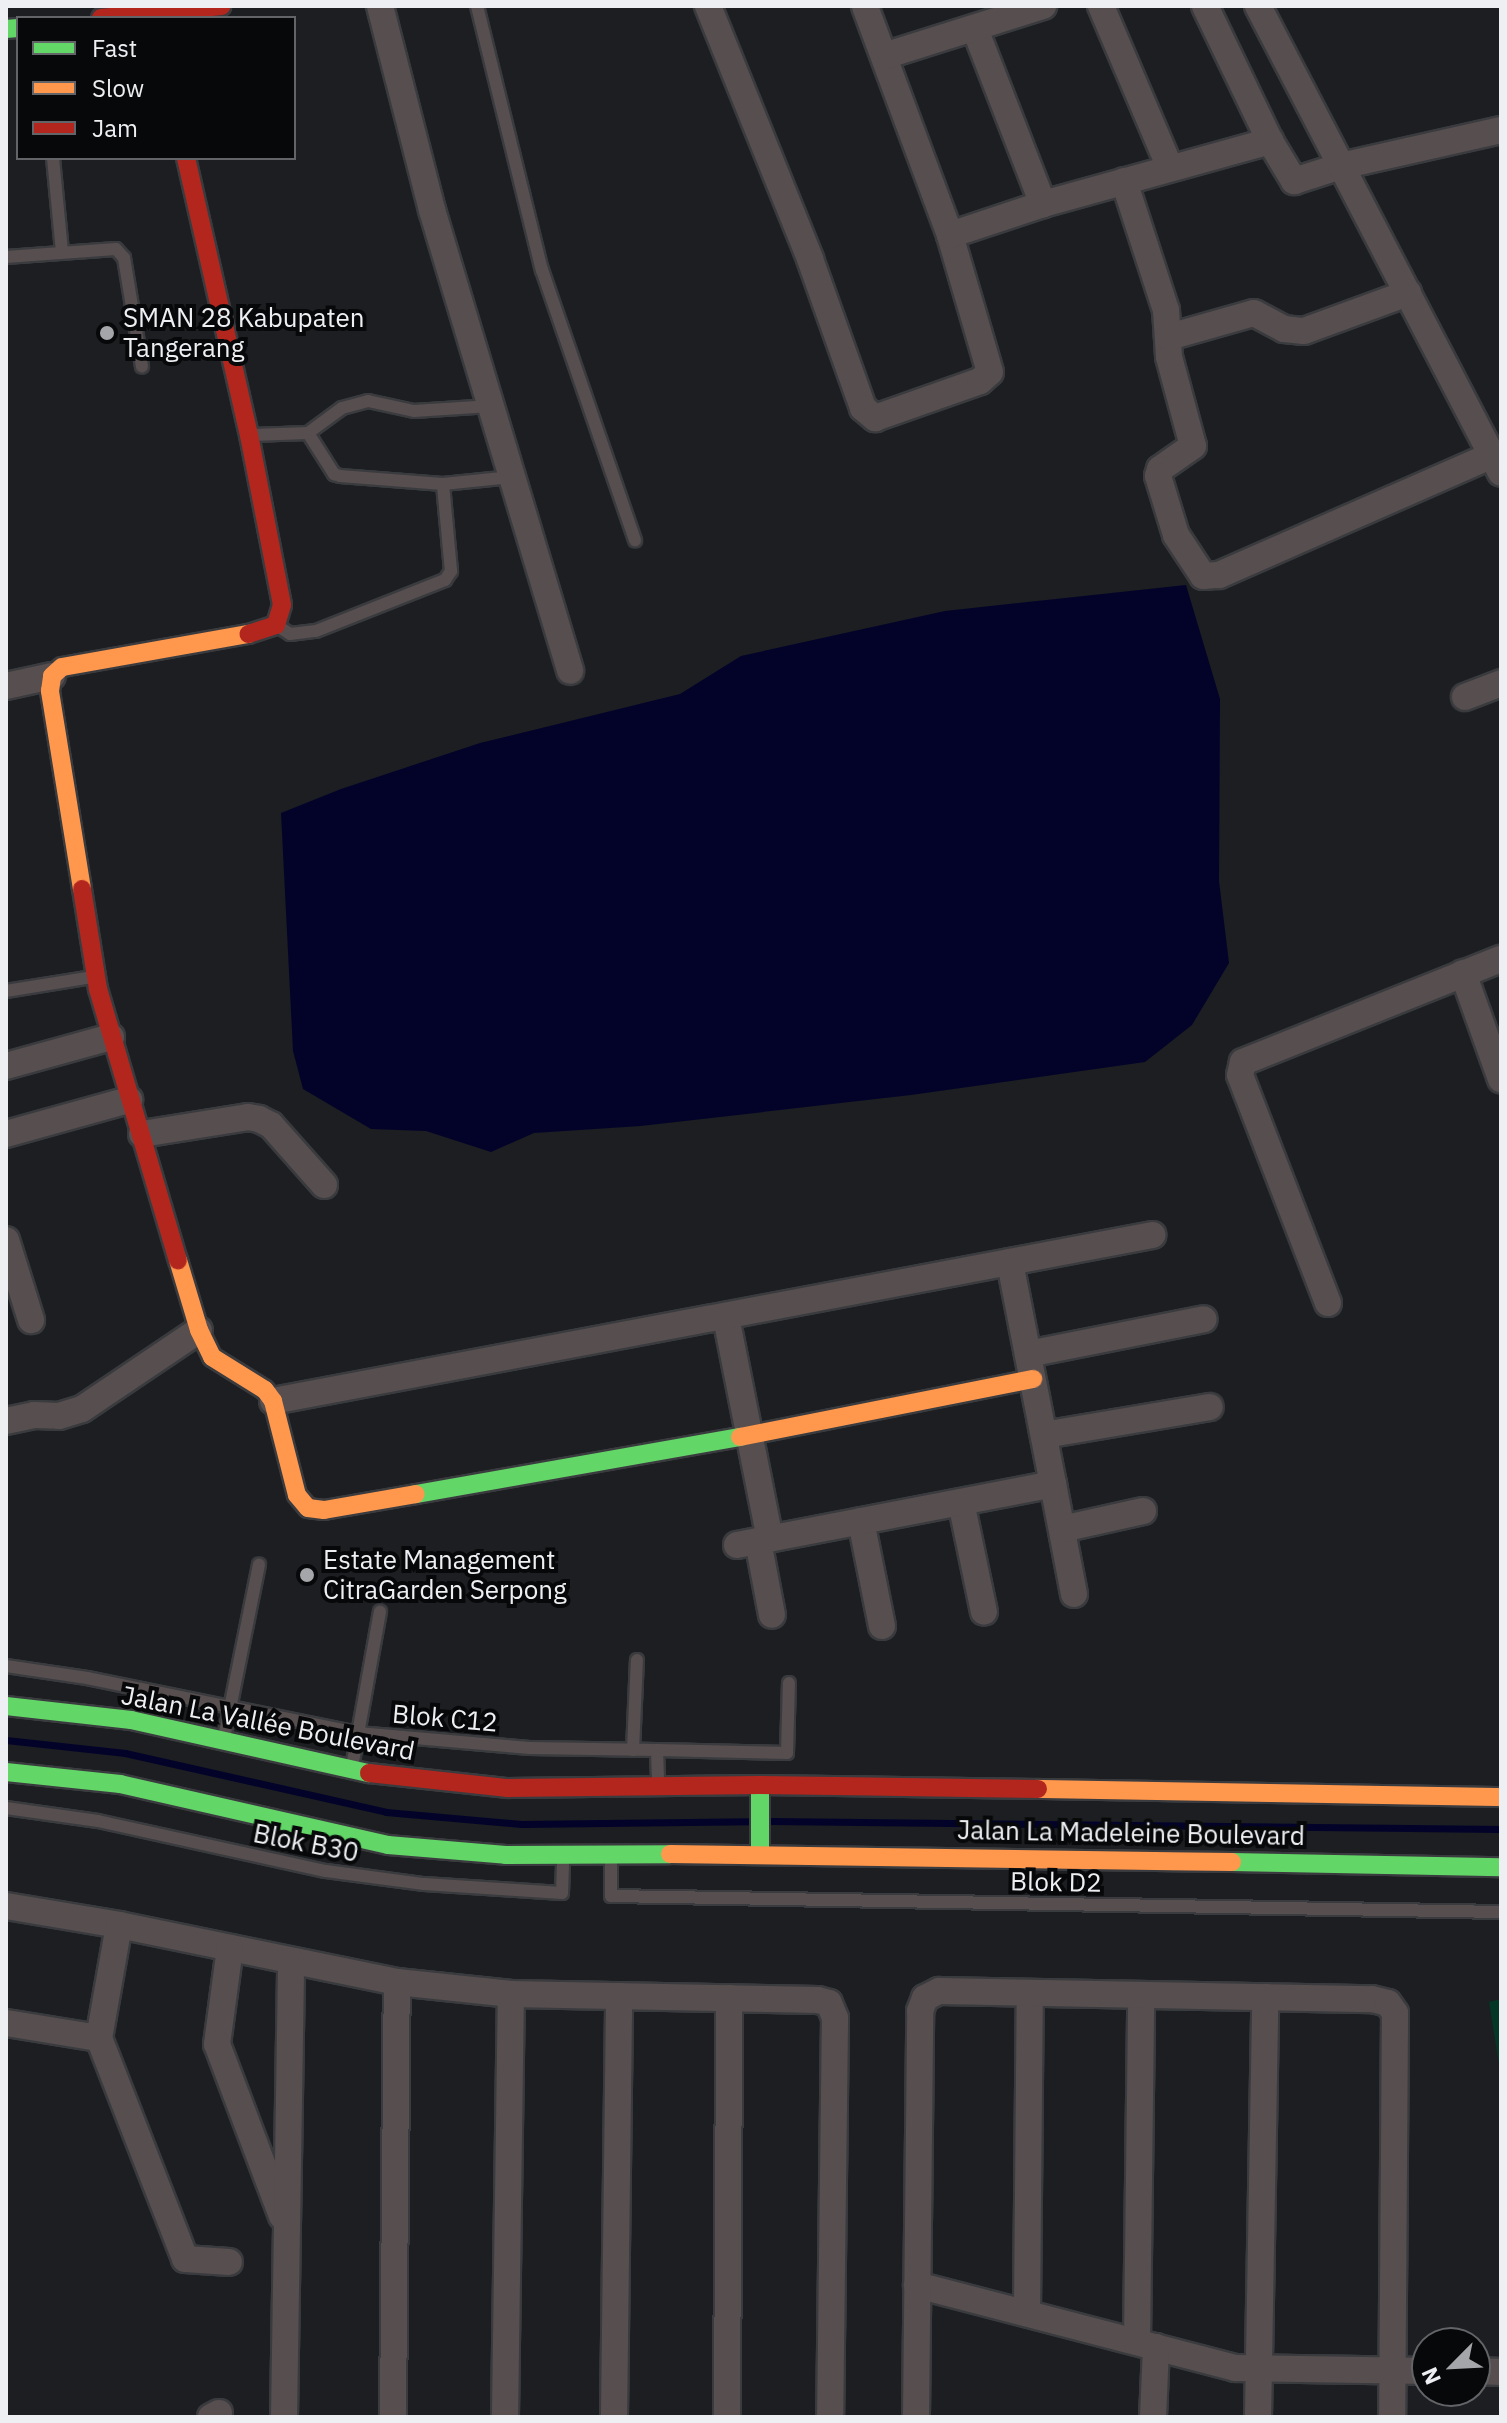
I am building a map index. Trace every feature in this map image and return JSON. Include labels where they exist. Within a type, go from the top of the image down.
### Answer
[{"type":"street","points":[[154,16],[221,6]]},
{"type":"street","points":[[380,6],[411,135],[570,671]]},
{"type":"street","points":[[708,6],[810,259],[868,415],[875,418],[980,381],[990,372],[950,235],[865,6]]},
{"type":"street","points":[[884,56],[1043,6]]},
{"type":"street","points":[[1101,6],[1170,168]]},
{"type":"street","points":[[1205,6],[1270,141],[1294,181],[1341,166],[1501,130]]},
{"type":"street","points":[[1124,181],[1166,310],[1169,357],[1193,446],[1160,469],[1158,476],[1176,535],[1203,576],[1219,575],[1497,464],[1258,6]]},
{"type":"street","points":[[975,29],[1043,204]]},
{"type":"street","points":[[950,235],[1043,204],[1270,141]]},
{"type":"street","points":[[6,686],[52,676],[62,667],[263,631],[276,625],[282,605],[249,435],[186,160]]},
{"type":"street","points":[[1169,337],[1254,313],[1284,329],[1304,331],[1408,293]]},
{"type":"street","points":[[52,676],[50,691],[95,976],[199,1330],[212,1357],[265,1390],[273,1401],[297,1495],[308,1508],[324,1510],[749,1435],[1030,1367],[1204,1319]]},
{"type":"street","points":[[1465,697],[1501,683]]},
{"type":"street","points":[[1328,1303],[1240,1075],[1243,1062],[1501,959]]},
{"type":"street","points":[[1463,973],[1501,1079]]},
{"type":"street","points":[[6,1066],[111,1037]]},
{"type":"street","points":[[6,1134],[129,1100]]},
{"type":"street","points":[[142,1134],[248,1117],[259,1119],[271,1125],[324,1185]]},
{"type":"street","points":[[273,1401],[1152,1235]]},
{"type":"street","points":[[6,1240],[31,1320]]},
{"type":"street","points":[[1010,1262],[1074,1594]]},
{"type":"street","points":[[726,1317],[749,1435],[755,1541],[772,1615]]},
{"type":"street","points":[[6,1421],[34,1415],[59,1416],[82,1409],[199,1330]]},
{"type":"street","points":[[1044,1435],[1210,1407]]},
{"type":"street","points":[[755,1541],[1053,1484]]},
{"type":"street","points":[[961,1502],[984,1612]]},
{"type":"street","points":[[1062,1529],[1143,1511]]},
{"type":"street","points":[[861,1521],[882,1626]]},
{"type":"street","name":"Jalan La Vallée Boulevard","points":[[6,1706],[131,1720],[393,1778],[508,1788],[760,1785]]},
{"type":"street","points":[[6,1772],[120,1784],[388,1845],[506,1855],[760,1853],[760,1785]]},
{"type":"street","name":"Jalan La Madeleine Boulevard","points":[[760,1785],[1501,1797]]},
{"type":"street","name":"Jalan La Madeleine Boulevard","points":[[760,1853],[1501,1867]]},
{"type":"street","points":[[6,1906],[119,1925],[397,1982],[511,1994],[818,2000],[829,2003],[835,2018],[830,2417]]},
{"type":"street","points":[[119,1925],[99,2038],[185,2259],[229,2262]]},
{"type":"street","points":[[230,1948],[217,2044],[287,2230]]},
{"type":"street","points":[[284,2417],[291,1961]]},
{"type":"street","points":[[393,2417],[397,1982]]},
{"type":"street","points":[[916,2417],[920,2011],[925,1998],[939,1991],[1372,1999],[1388,2003],[1395,2013],[1392,2417]]},
{"type":"street","points":[[1027,2313],[1030,1993]]},
{"type":"street","points":[[505,2417],[511,1994]]},
{"type":"street","points":[[1141,1995],[1146,2345],[1153,2417]]},
{"type":"street","points":[[614,2417],[619,1996]]},
{"type":"street","points":[[1258,2417],[1265,1997]]},
{"type":"street","points":[[727,2417],[729,1998]]},
{"type":"street","points":[[6,2023],[99,2038]]},
{"type":"street","points":[[917,2285],[1235,2368],[1411,2371]]},
{"type":"lane","points":[[477,6],[542,270],[635,540]]},
{"type":"lane","points":[[53,160],[62,251]]},
{"type":"lane","points":[[6,257],[104,247],[116,249],[124,258],[142,367]]},
{"type":"lane","points":[[249,435],[308,433],[356,402],[368,401],[422,411],[491,406]]},
{"type":"lane","points":[[308,433],[334,474],[340,476],[443,484],[512,477]]},
{"type":"lane","points":[[276,625],[290,634],[316,631],[445,580],[451,571],[443,484]]},
{"type":"lane","points":[[6,991],[95,976]]},
{"type":"lane","points":[[224,1741],[259,1565]]},
{"type":"lane","points":[[351,1769],[380,1612]]},
{"type":"lane","points":[[633,1750],[637,1660]]},
{"type":"lane","name":"Blok C12","points":[[6,1666],[358,1733],[529,1748],[787,1753],[789,1683]]},
{"type":"lane","points":[[657,1750],[658,1787]]},
{"type":"lane","name":"Blok B30","points":[[6,1808],[98,1821],[326,1871],[424,1884],[562,1893],[563,1854]]},
{"type":"lane","name":"Blok D2","points":[[611,1854],[611,1896],[1501,1912]]},
{"type":"green space","points":[[1501,1999],[1501,2077],[1489,2002]]},
{"type":"water","points":[[1186,585],[1220,699],[1219,881],[1229,963],[1192,1025],[1145,1062],[911,1095],[641,1126],[534,1133],[491,1152],[426,1131],[371,1129],[303,1089],[293,1051],[281,813],[341,789],[480,743],[680,694],[741,656],[945,611]]},
{"type":"waterway","points":[[6,1740],[125,1753],[386,1812],[521,1824],[751,1821]]},
{"type":"waterway","points":[[771,1821],[1501,1829]]},
{"type":"traffic: fast","points":[[6,29],[16,28]]},
{"type":"traffic: fast","points":[[416,1494],[740,1437]]},
{"type":"traffic: fast","points":[[6,1706],[131,1720],[369,1773]]},
{"type":"traffic: fast","points":[[6,1772],[120,1784],[388,1845],[506,1855],[670,1854]]},
{"type":"traffic: fast","points":[[760,1785],[760,1853]]},
{"type":"traffic: fast","points":[[1232,1862],[1501,1867]]},
{"type":"traffic: slow","points":[[82,889],[50,691],[52,676],[62,667],[248,634]]},
{"type":"traffic: slow","points":[[178,1260],[199,1330],[212,1357],[265,1390],[273,1401],[297,1495],[308,1508],[324,1510],[416,1494]]},
{"type":"traffic: slow","points":[[740,1437],[1033,1379]]},
{"type":"traffic: slow","points":[[1038,1789],[1501,1797]]},
{"type":"traffic: slow","points":[[670,1854],[1232,1862]]},
{"type":"traffic: jam","points":[[121,16],[221,6]]},
{"type":"traffic: jam","points":[[186,160],[249,435],[282,605],[276,625],[248,634]]},
{"type":"traffic: jam","points":[[82,889],[98,989],[178,1260]]},
{"type":"traffic: jam","points":[[369,1773],[508,1788],[760,1785],[1038,1789]]},
{"type":"place","name":"SMAN 28 Kabupaten Tangerang","points":[[107,333]]},
{"type":"place","name":"Estate Management CitraGarden Serpong","points":[[307,1575]]}]
